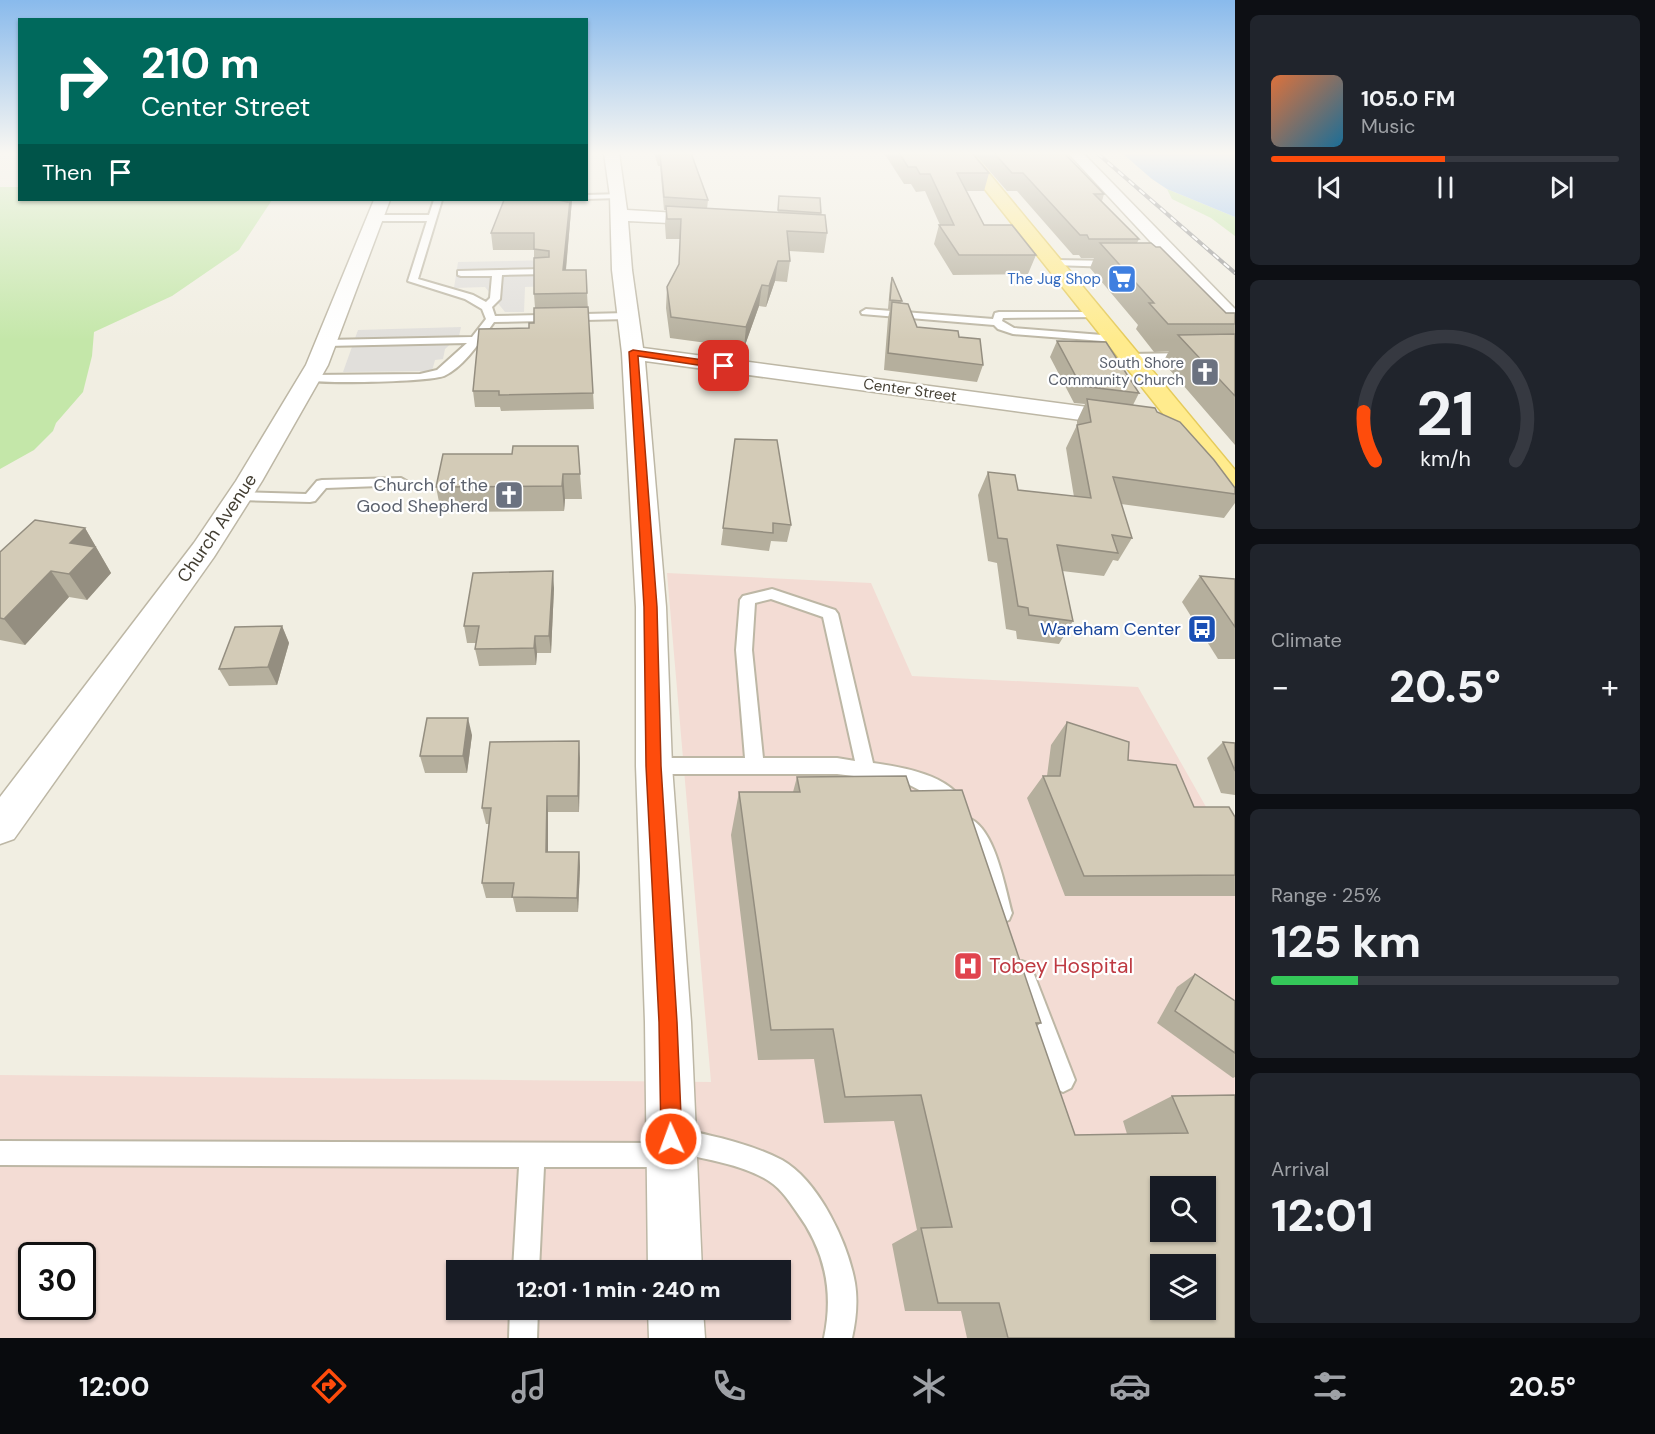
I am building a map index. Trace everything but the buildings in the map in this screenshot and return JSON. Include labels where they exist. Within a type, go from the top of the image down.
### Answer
[{"type":"main road","points":[[1016,215],[1235,487]]},
{"type":"street","name":"Church Avenue","points":[[0,827],[204,550],[240,496],[310,378],[326,344],[376,215]]},
{"type":"street","points":[[611,215],[622,270],[633,352],[651,607],[654,766],[668,1022],[675,1260]]},
{"type":"street","points":[[688,215],[724,221]]},
{"type":"street","points":[[1132,215],[1176,264],[1235,321]]},
{"type":"street","name":"Center Street","points":[[633,352],[1187,427]]},
{"type":"street","points":[[676,1320],[677,1338]]},
{"type":"lane","points":[[417,215],[432,218],[413,281],[469,297],[487,307],[491,319]]},
{"type":"lane","points":[[1055,263],[1124,264]]},
{"type":"lane","points":[[461,273],[545,272]]},
{"type":"lane","points":[[487,307],[495,299],[497,273]]},
{"type":"lane","points":[[866,312],[996,322],[1013,331],[1115,339]]},
{"type":"lane","points":[[996,322],[999,315],[1096,315]]},
{"type":"lane","points":[[1046,315],[1057,334]]},
{"type":"lane","points":[[491,319],[628,316]]},
{"type":"lane","points":[[310,378],[420,377],[441,373],[465,353],[491,319]]},
{"type":"lane","points":[[326,344],[475,340]]},
{"type":"lane","points":[[1130,357],[1200,356]]},
{"type":"lane","points":[[240,496],[310,498],[322,484],[401,482]]},
{"type":"lane","points":[[755,765],[744,650],[748,600],[772,594],[830,614],[866,770]]},
{"type":"lane","points":[[654,766],[837,766],[907,775],[949,796],[986,853],[1007,931]]},
{"type":"lane","points":[[1015,952],[1063,1080]]},
{"type":"lane","points":[[0,1153],[532,1155],[671,1147],[738,1156],[762,1164],[786,1178],[823,1227],[834,1253],[844,1290],[844,1316],[838,1338]]},
{"type":"lane","points":[[527,1260],[532,1155]]},
{"type":"lane","points":[[523,1338],[524,1320]]},
{"type":"shaded area","points":[[551,260],[551,286],[525,287],[524,312],[505,312],[485,287],[454,288],[458,262]]},
{"type":"shaded area","points":[[461,327],[459,336],[445,349],[443,359],[435,360],[432,371],[343,372],[358,330]]},
{"type":"shaded area","name":"Tobey Hospital","points":[[667,573],[871,583],[912,676],[1138,687],[1235,858],[1235,1338],[0,1338],[0,1075],[711,1082]]},
{"type":"green space","points":[[0,215],[262,215],[239,250],[172,296],[94,332],[92,356],[83,392],[56,423],[53,431],[34,450],[0,469]]},
{"type":"green space","points":[[1206,215],[1235,217],[1235,236]]},
{"type":"railway","points":[[1169,215],[1235,273]]},
{"type":"place","name":"The Jug Shop","points":[[1122,279]]},
{"type":"place","name":"South Shore Community Church","points":[[1205,372]]},
{"type":"place","name":"Church of the Good Shepherd","points":[[509,495]]},
{"type":"place","name":"Wareham Center","points":[[1202,629]]},
{"type":"place","name":"Tobey Hospital","points":[[968,966]]},
{"type":"route","points":[[671,1139],[668,1022],[654,766],[651,607],[633,352],[724,366]]}]
